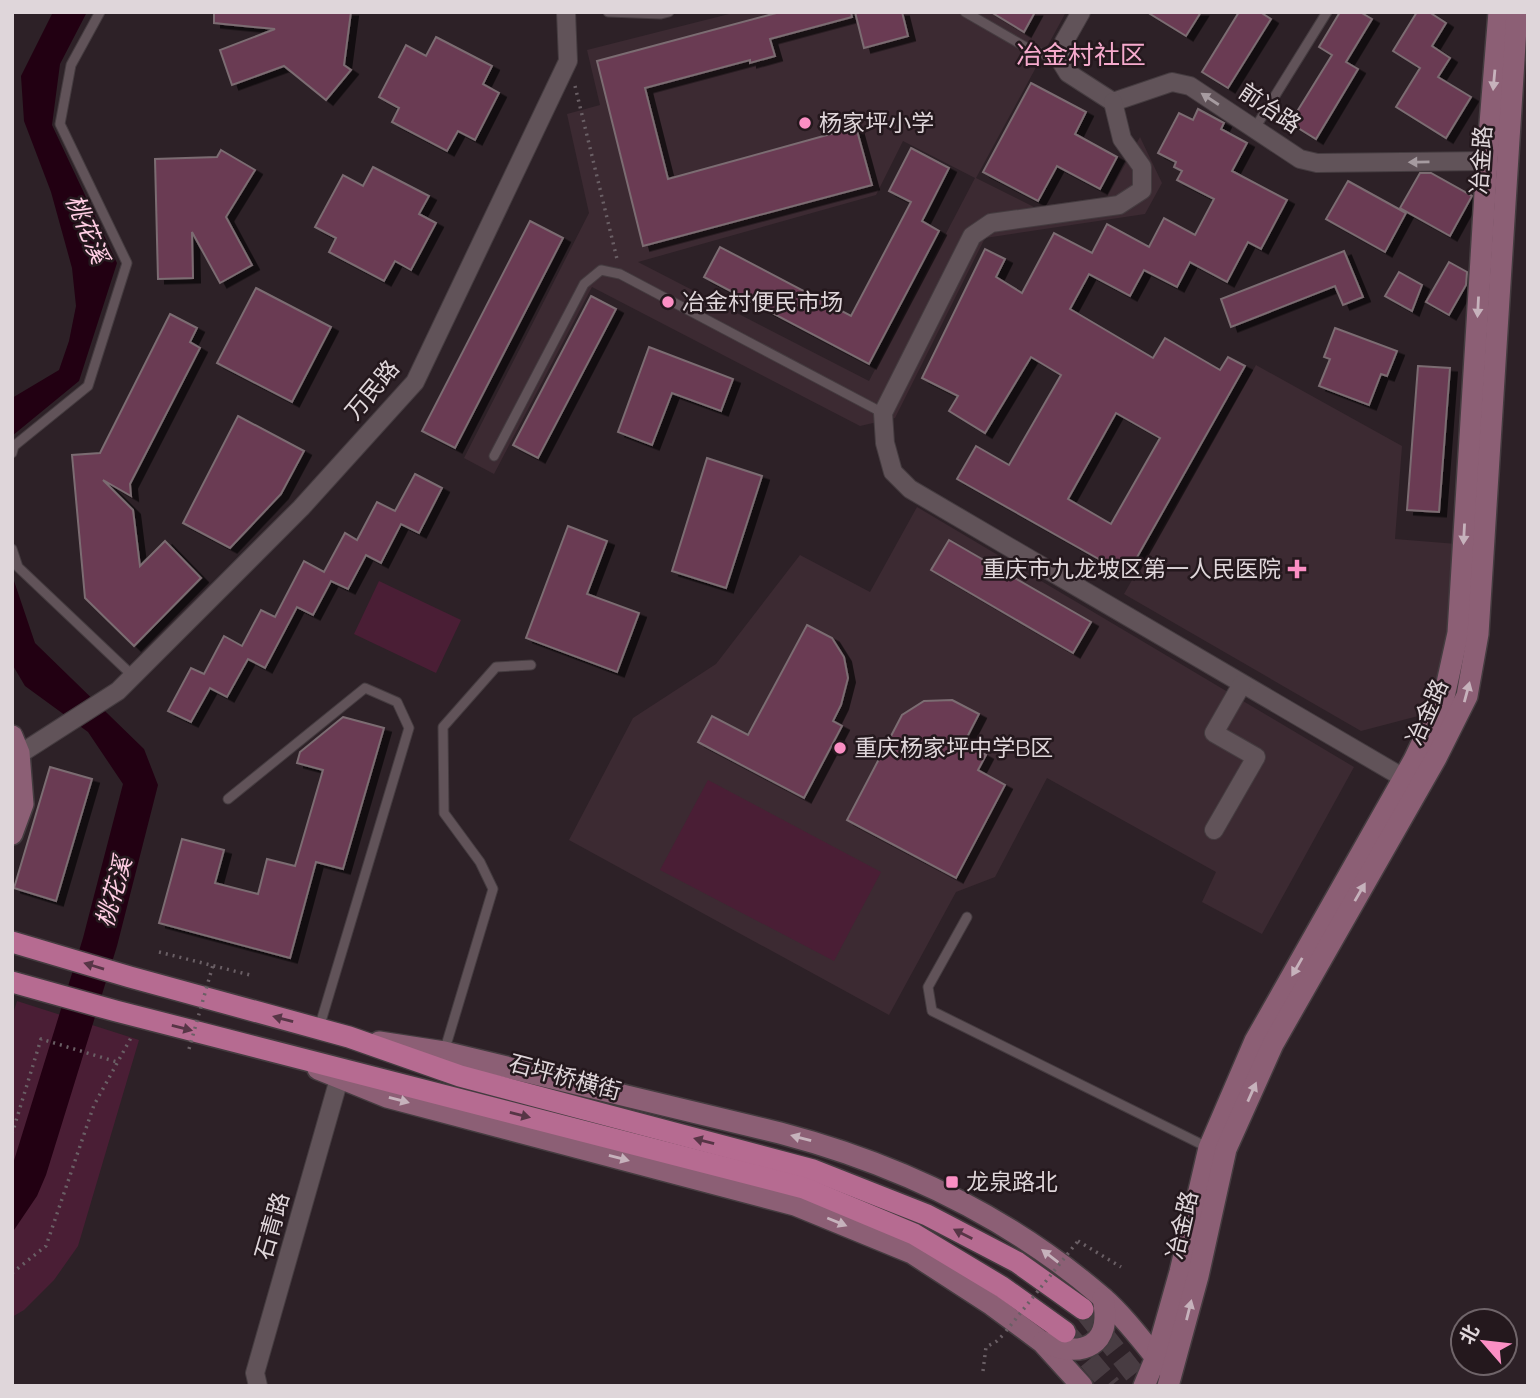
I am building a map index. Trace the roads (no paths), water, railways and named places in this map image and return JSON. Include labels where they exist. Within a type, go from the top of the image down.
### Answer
[{"type":"main road","name":"冶金路","points":[[1499,12],[1507,163]]},
{"type":"main road","name":"冶金路","points":[[1144,1386],[1156,1357],[1180,1272],[1209,1148],[1255,1041],[1467,696],[1478,634],[1517,12]]},
{"type":"main road","points":[[12,834],[23,804],[18,749]]},
{"type":"main road","name":"冶金路","points":[[1173,1382],[1226,1149],[1273,1044],[1412,783]]},
{"type":"main road","name":"石坪桥横街","points":[[12,942],[349,1037],[460,1076],[813,1170],[927,1215],[1017,1262],[1083,1309]]},
{"type":"main road","name":"石坪桥横街","points":[[12,982],[804,1188],[914,1234],[1002,1287],[1065,1332]]},
{"type":"main road","points":[[349,1037],[444,1052],[826,1145],[917,1181],[1032,1242],[1103,1298],[1156,1357],[1173,1382]]},
{"type":"main road","points":[[291,1055],[339,1079],[387,1097],[795,1205],[912,1253],[992,1305],[1042,1342],[1082,1386]]},
{"type":"main road","points":[[1042,1342],[1061,1349],[1085,1349],[1104,1329],[1107,1314],[1103,1298]]},
{"type":"street","name":"万民路","points":[[18,749],[118,691],[301,508],[415,382],[568,61],[566,12]]},
{"type":"street","points":[[1081,12],[1064,42],[1060,60],[1068,73],[1113,103],[1122,139],[1142,167],[1142,190],[1119,205],[991,223],[972,236],[883,413],[885,443],[893,472],[910,489],[1412,783]]},
{"type":"street","name":"前冶路","points":[[1113,103],[1172,82],[1190,86],[1300,159],[1317,163],[1507,163]]},
{"type":"street","points":[[1214,830],[1256,757],[1214,733],[1242,684]]},
{"type":"street","name":"石青路","points":[[258,1386],[255,1373],[339,1079]]},
{"type":"lane","points":[[12,453],[14,446],[88,386],[127,262],[60,124],[71,65],[100,12]]},
{"type":"lane","points":[[608,12],[663,13]]},
{"type":"lane","points":[[965,12],[1029,49],[1060,60]]},
{"type":"lane","points":[[1255,128],[1326,12]]},
{"type":"lane","points":[[494,456],[584,284],[601,270],[620,274],[883,413]]},
{"type":"lane","points":[[12,549],[18,567],[133,676]]},
{"type":"lane","points":[[444,1052],[493,889],[480,862],[444,813],[443,727],[496,667],[531,665]]},
{"type":"lane","points":[[228,799],[365,688],[397,702],[409,728],[318,1029]]},
{"type":"lane","points":[[967,917],[928,987],[932,1011],[1209,1148]]},
{"type":"water","name":"桃花溪","points":[[53,12],[87,12],[60,64],[52,125],[117,263],[79,381],[12,436],[12,398],[59,370],[69,341],[76,306],[72,268],[51,192],[24,121],[21,76]]},
{"type":"water","name":"桃花溪","points":[[12,575],[35,643],[144,749],[158,785],[117,946],[46,1175],[37,1196],[12,1233],[12,1167],[83,938],[123,784],[88,732],[25,686],[12,664]]},
{"type":"tunnel","points":[[1083,1309],[1144,1386]]},
{"type":"tunnel","points":[[1069,1336],[1111,1386]]},
{"type":"place","name":"杨家坪小学","points":[[805,123]]},
{"type":"place","name":"冶金村便民市场","points":[[668,302]]},
{"type":"place","name":"重庆市九龙坡区第一人民医院","points":[[1297,569]]},
{"type":"place","name":"重庆杨家坪中学B区","points":[[840,748]]},
{"type":"place","name":"龙泉路北","points":[[952,1182]]},
{"type":"district","name":"冶金村社区","points":[[1081,55]]}]
